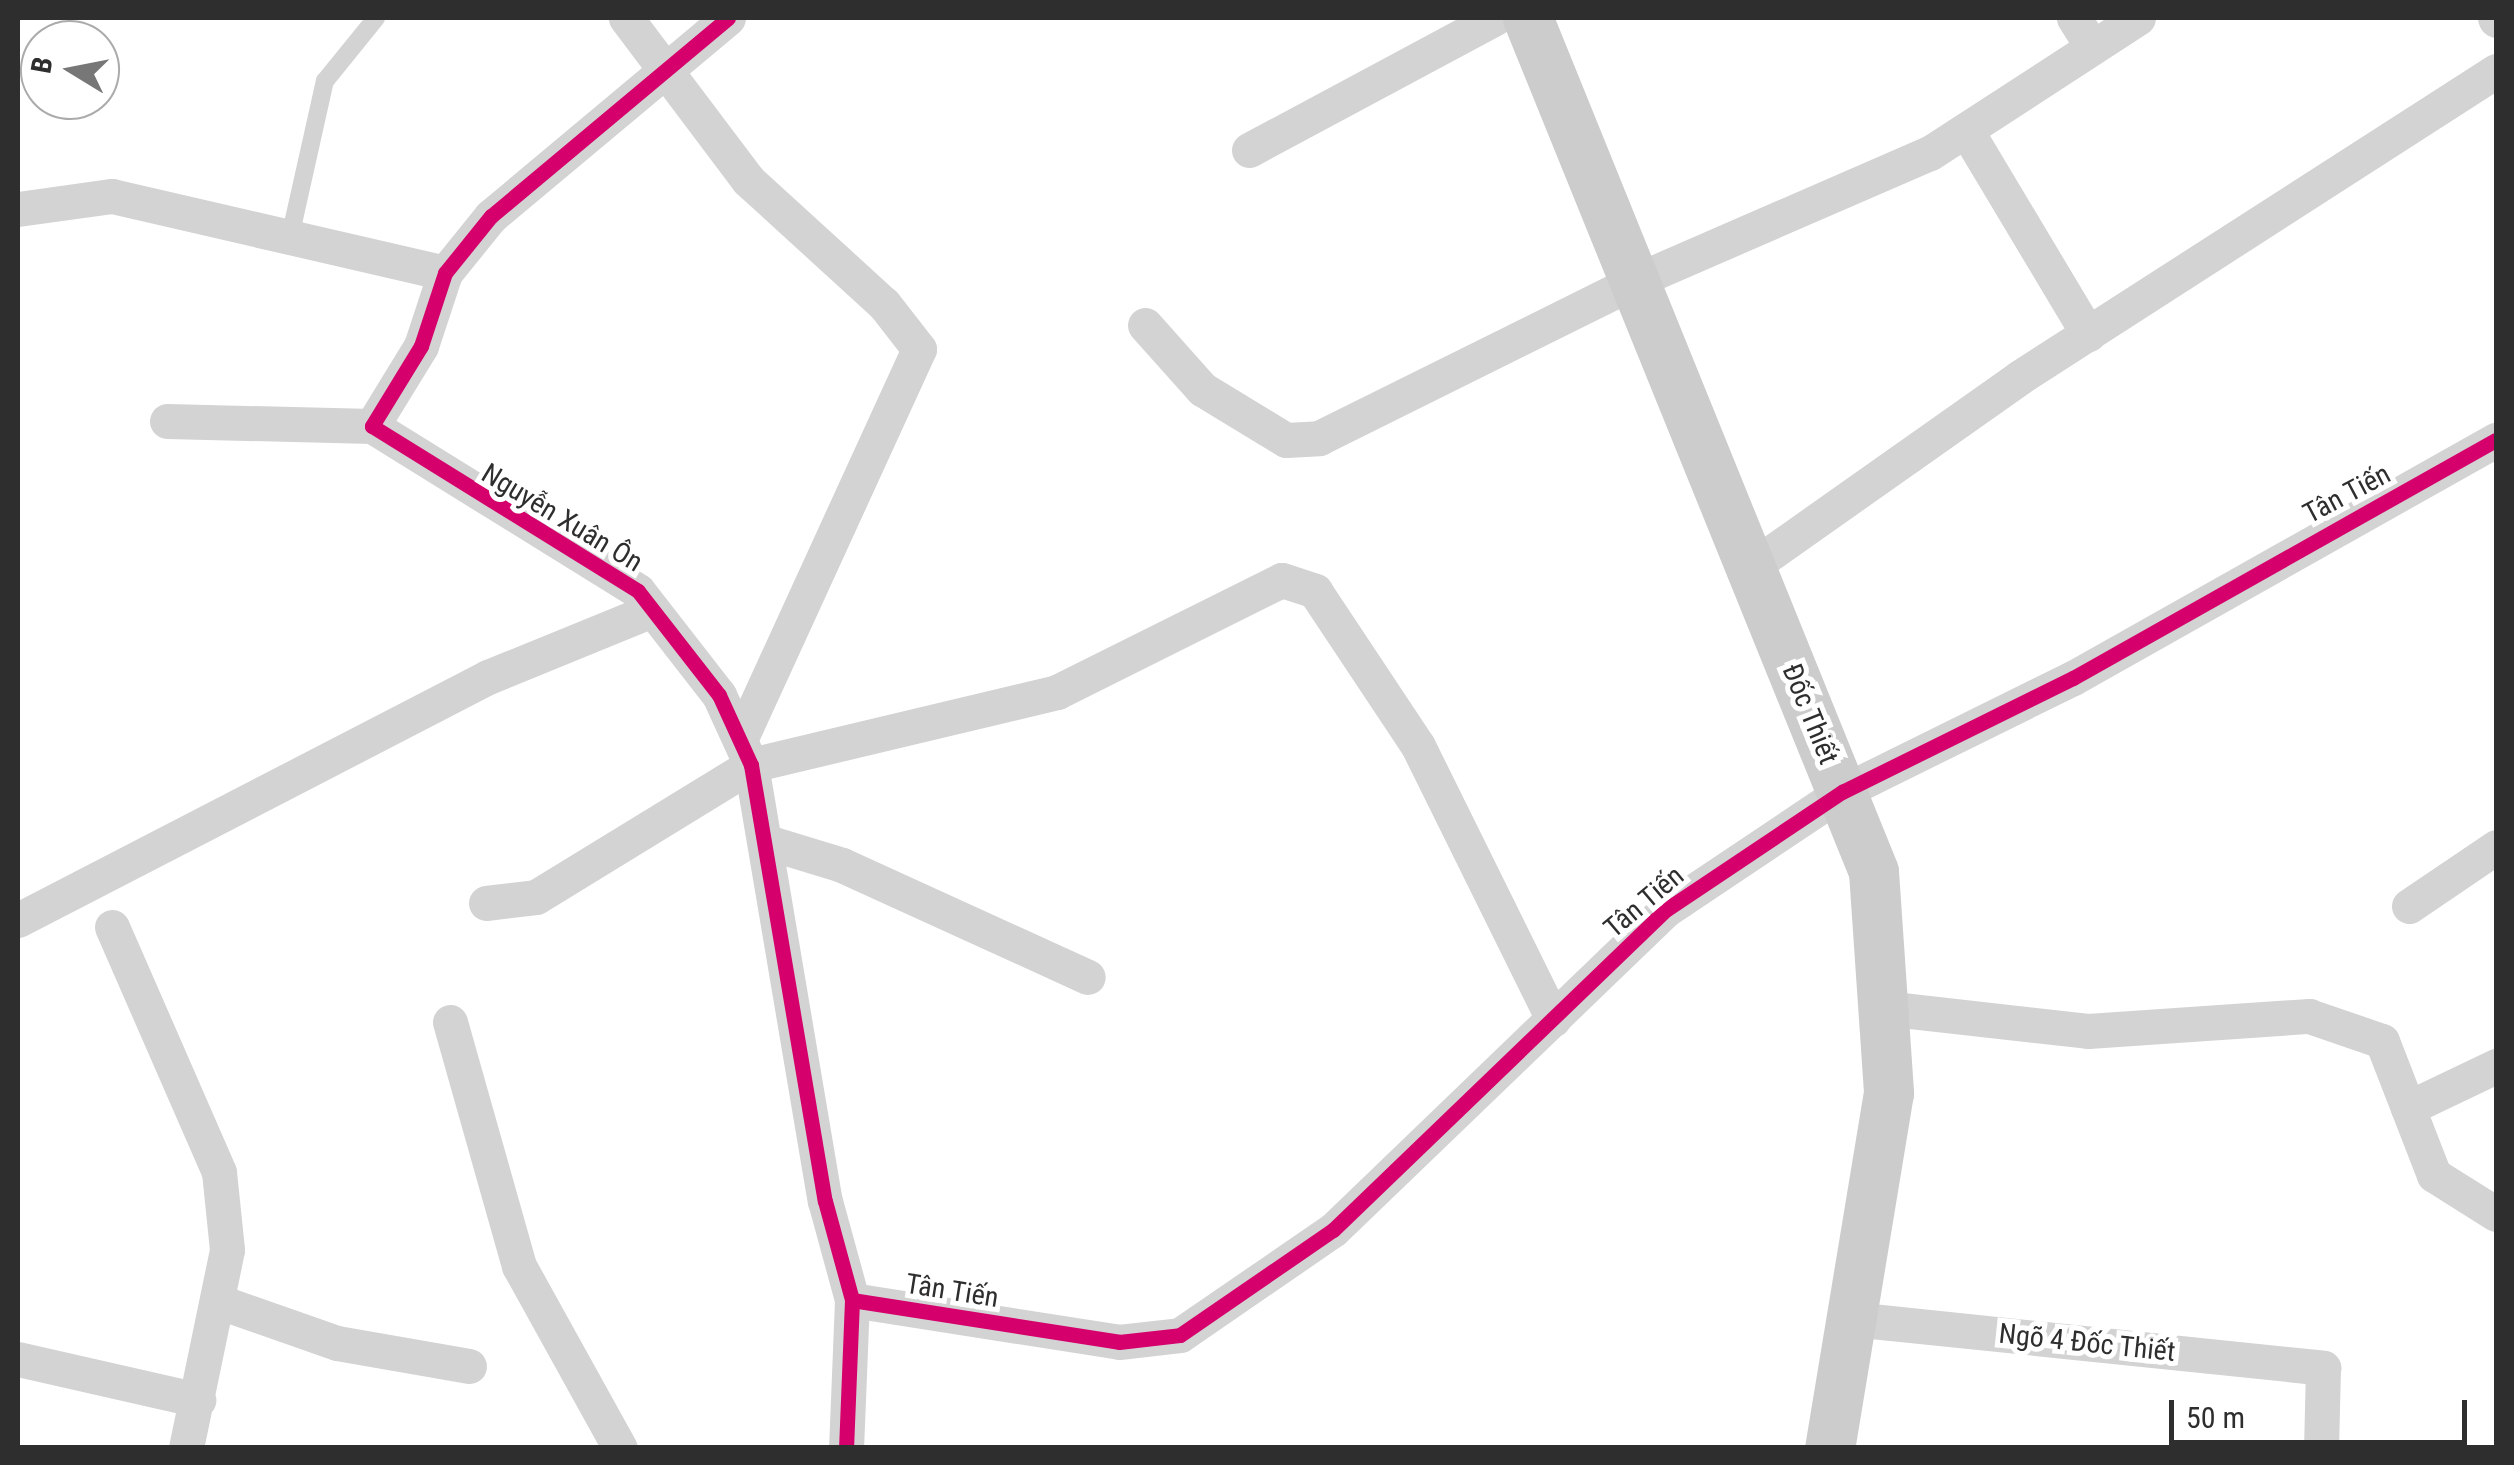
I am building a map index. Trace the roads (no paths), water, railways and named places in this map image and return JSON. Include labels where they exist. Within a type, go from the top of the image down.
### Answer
[{"type":"street","points":[[626,18],[748,180],[884,304],[919,349],[745,752]]},
{"type":"street","points":[[167,420],[372,426],[421,346],[446,273],[492,216],[663,68],[728,18]]},
{"type":"street","points":[[1250,150],[1495,18]]},
{"type":"street","name":"Đốc Thiết","points":[[1528,18],[1874,872],[1890,1092],[1830,1448]]},
{"type":"street","points":[[1145,324],[1202,389],[1286,440],[1319,438],[1635,281],[1966,130],[2083,32],[2138,18]]},
{"type":"street","points":[[1750,567],[2088,334],[2496,71]]},
{"type":"street","points":[[1966,130],[2088,334]]},
{"type":"street","points":[[18,209],[112,196],[446,273]]},
{"type":"street","name":"Nguyễn Xuân Ôn","points":[[372,426],[638,591],[719,696],[745,752],[767,842],[825,1201],[852,1300],[846,1448]]},
{"type":"street","name":"Tân Tiến","points":[[852,1300],[1119,1342],[1180,1335],[1332,1230],[1667,909],[1842,792],[2073,678],[2496,440]]},
{"type":"street","points":[[486,903],[536,896],[745,752],[1057,692],[1282,580],[1315,591],[1418,746],[1552,1019]]},
{"type":"street","points":[[18,920],[488,677],[652,610]]},
{"type":"street","points":[[767,842],[842,865],[1088,977]]},
{"type":"street","points":[[2409,906],[2496,847]]},
{"type":"street","points":[[112,927],[219,1172],[226,1250],[186,1448]]},
{"type":"street","points":[[1884,1008],[2088,1031],[2309,1016],[2382,1041],[2434,1175],[2496,1214]]},
{"type":"street","points":[[450,1022],[519,1266],[620,1448]]},
{"type":"street","points":[[2408,1108],[2496,1066]]},
{"type":"street","points":[[218,1301],[337,1343],[469,1366]]},
{"type":"street","name":"Ngõ 4 Đốc Thiết","points":[[1852,1319],[2323,1368],[2322,1448]]},
{"type":"street","points":[[18,1360],[198,1400]]},
{"type":"lane","points":[[290,238],[324,81],[376,18]]}]
